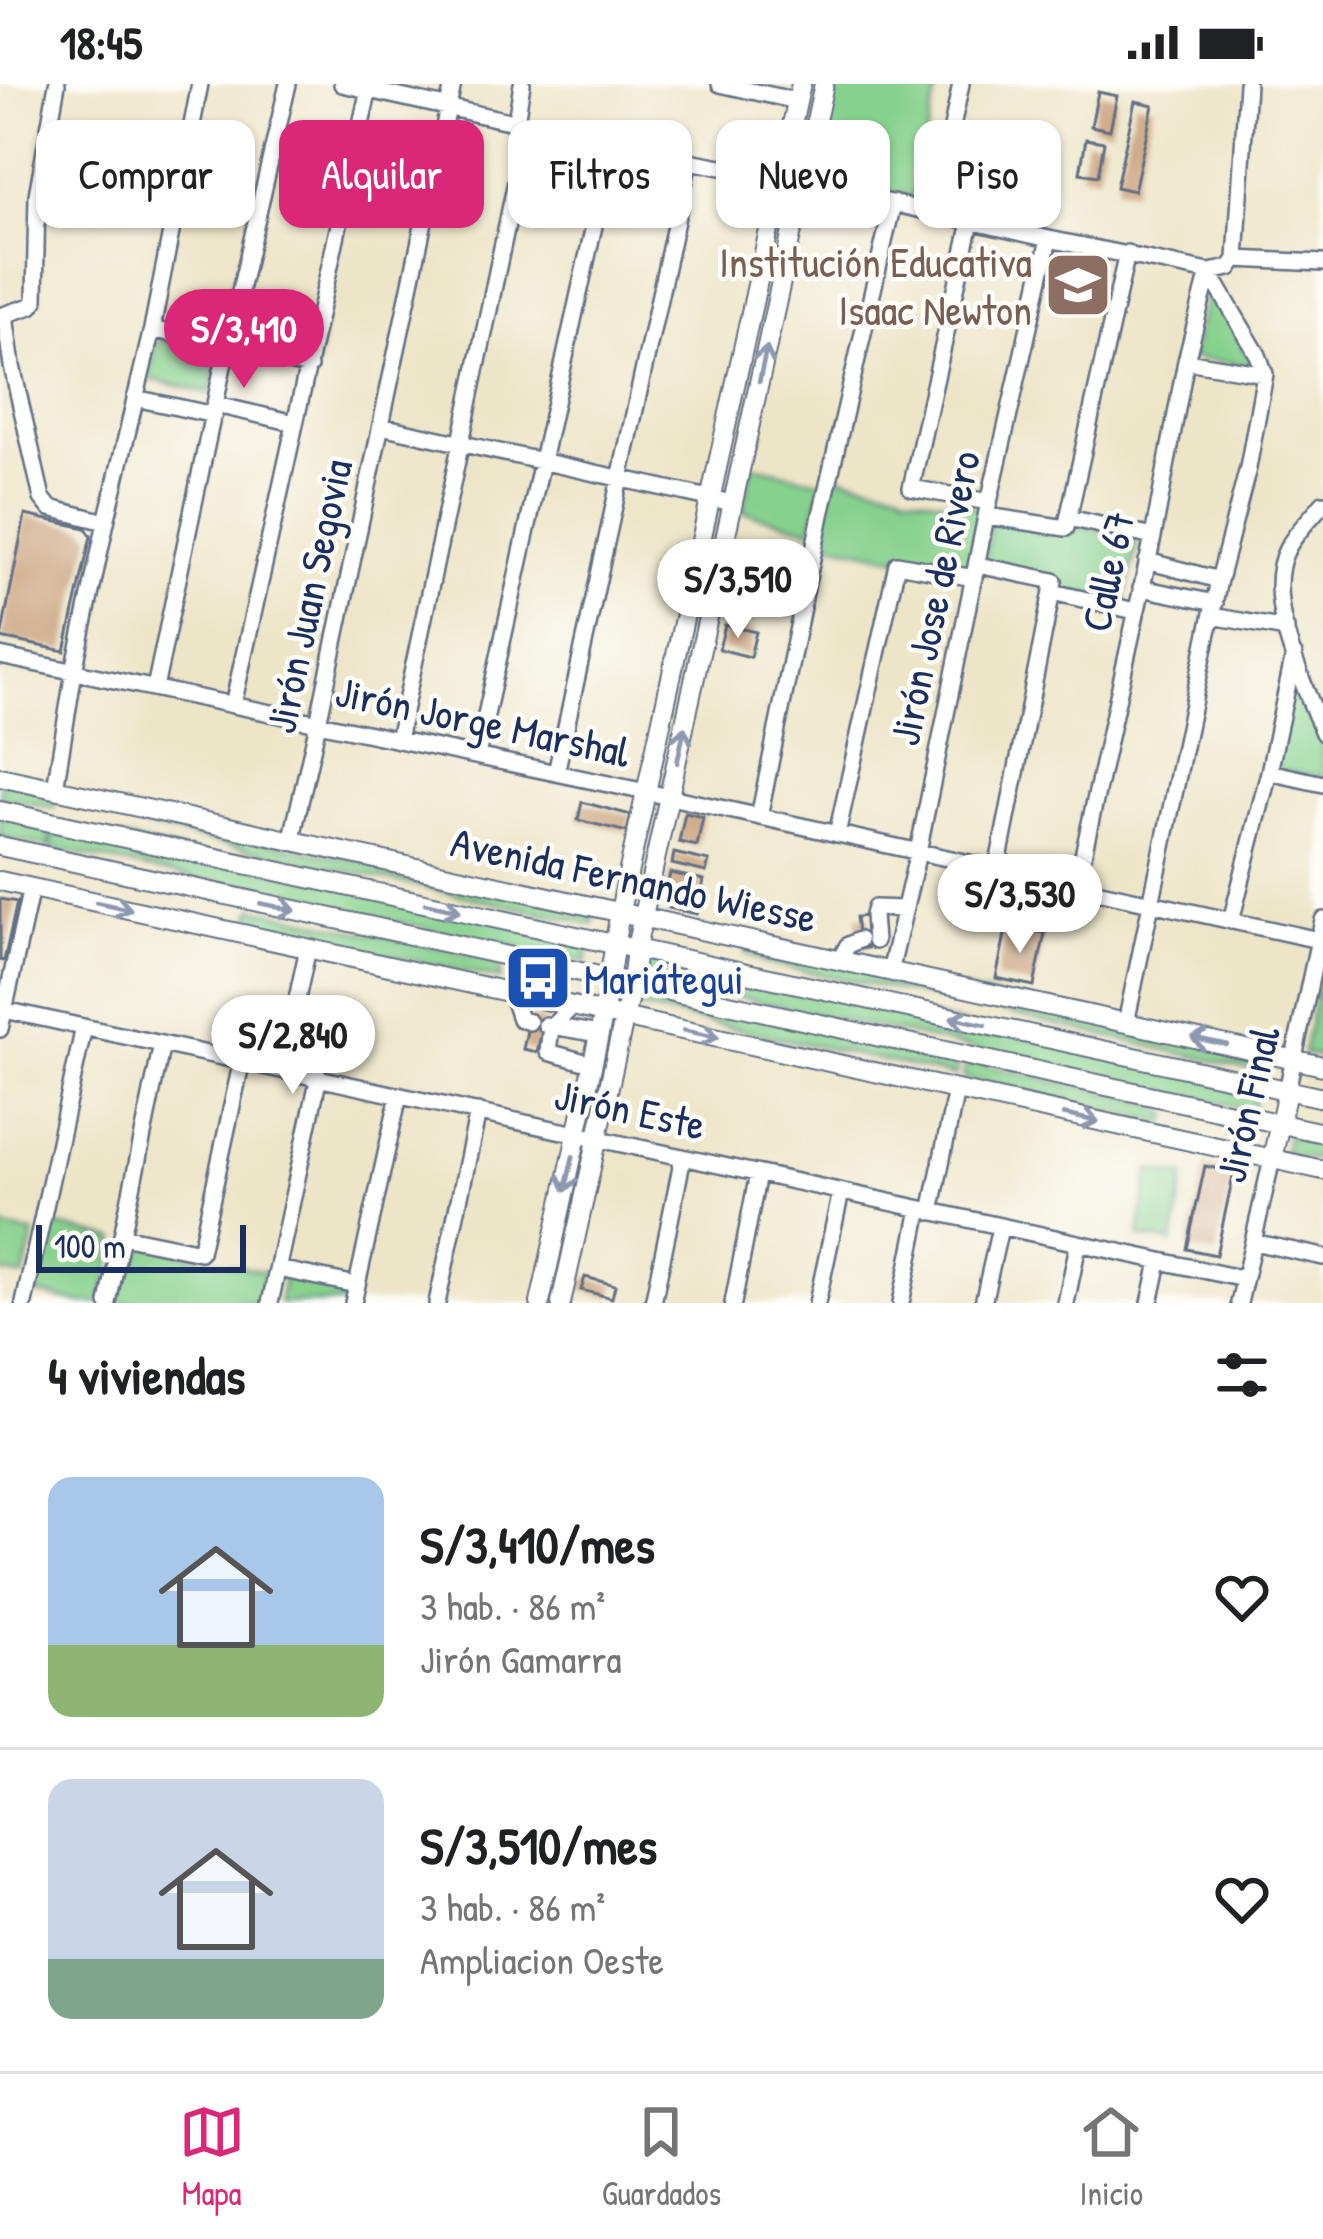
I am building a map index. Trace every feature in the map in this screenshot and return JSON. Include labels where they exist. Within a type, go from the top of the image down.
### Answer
[{"type":"main road","points":[[816,120],[824,84]]},
{"type":"main road","points":[[561,1303],[613,944],[770,228]]},
{"type":"main road","points":[[540,1303],[625,1017],[792,228]]},
{"type":"main road","name":"Avenida Fernando Wiesse","points":[[0,777],[839,961],[891,963],[1126,1023],[1323,1066]]},
{"type":"main road","name":"Avenida Fernando Wiesse","points":[[0,811],[1323,1098]]},
{"type":"main road","points":[[0,846],[1323,1133]]},
{"type":"main road","points":[[0,881],[1323,1170]]},
{"type":"main road","name":"Jirón Final","points":[[1272,1160],[1287,1090]]},
{"type":"street","points":[[57,84],[37,195],[35,301],[2,316],[42,498],[50,508],[106,522]]},
{"type":"street","points":[[55,788],[74,671],[152,329],[200,84]]},
{"type":"street","points":[[155,688],[288,84]]},
{"type":"street","points":[[343,84],[508,121]]},
{"type":"street","name":"Jirón Juan Segovia","points":[[290,842],[453,84]]},
{"type":"street","points":[[522,84],[522,120]]},
{"type":"street","points":[[720,84],[799,92]]},
{"type":"street","points":[[954,120],[961,84]]},
{"type":"street","points":[[999,228],[1209,272],[1230,268],[1236,259],[1247,84]]},
{"type":"street","points":[[233,705],[370,87]]},
{"type":"street","points":[[398,740],[508,197]]},
{"type":"street","points":[[890,202],[914,209]]},
{"type":"street","points":[[759,817],[821,514],[893,203]]},
{"type":"street","points":[[477,756],[593,228]]},
{"type":"street","points":[[556,773],[674,228]]},
{"type":"street","points":[[970,228],[911,488],[988,509],[1153,537]]},
{"type":"street","name":"Jirón Jose de Rivero","points":[[891,963],[1049,239]]},
{"type":"street","points":[[1067,523],[1127,253]]},
{"type":"street","points":[[1236,259],[1323,263]]},
{"type":"street","points":[[1126,1023],[1248,468],[1264,374],[1258,355],[1209,272]]},
{"type":"street","name":"Calle 67","points":[[1076,887],[1153,537],[1186,361],[1209,272]]},
{"type":"street","points":[[152,329],[309,367]]},
{"type":"street","points":[[1186,361],[1264,374]]},
{"type":"street","points":[[135,398],[295,423]]},
{"type":"street","points":[[381,426],[732,503]]},
{"type":"street","points":[[1323,503],[1286,551],[1279,595],[1294,655],[1323,734]]},
{"type":"street","points":[[1147,561],[1220,580]]},
{"type":"street","points":[[838,834],[897,563],[1053,587],[1136,611]]},
{"type":"street","points":[[997,869],[1053,587]]},
{"type":"street","points":[[1141,587],[1286,629]]},
{"type":"street","points":[[1231,921],[1294,655]]},
{"type":"street","name":"Jirón Jorge Marshal","points":[[0,656],[1321,941]]},
{"type":"street","points":[[1269,772],[1323,784]]},
{"type":"street","points":[[0,1028],[31,888]]},
{"type":"street","points":[[869,940],[875,908],[904,909]]},
{"type":"street","name":"Jirón Final","points":[[1287,1090],[1323,920]]},
{"type":"street","points":[[839,961],[848,945],[869,940]]},
{"type":"street","points":[[869,940],[891,963]]},
{"type":"street","points":[[282,1068],[308,948]]},
{"type":"street","points":[[512,992],[520,1019],[599,1034]]},
{"type":"street","points":[[541,1024],[574,1005]]},
{"type":"street","name":"Jirón Este","points":[[2,1009],[1244,1279]]},
{"type":"street","points":[[541,1024],[548,1052],[592,1064]]},
{"type":"street","points":[[24,1303],[84,1027]]},
{"type":"street","points":[[107,1303],[162,1044]]},
{"type":"street","points":[[122,1236],[200,1252],[242,1060]]},
{"type":"street","points":[[270,1303],[319,1076]]},
{"type":"street","points":[[901,1303],[956,1090]]},
{"type":"street","points":[[278,1269],[355,1294],[399,1095]]},
{"type":"street","points":[[436,1303],[478,1112]]},
{"type":"street","points":[[653,1303],[683,1157]]},
{"type":"street","name":"Jirón Final","points":[[1238,1303],[1272,1160]]},
{"type":"street","points":[[733,1303],[758,1174]]},
{"type":"street","points":[[817,1303],[842,1192]]},
{"type":"street","points":[[983,1303],[1000,1228]]},
{"type":"street","points":[[1253,1242],[1323,1257]]},
{"type":"street","points":[[1066,1303],[1078,1245]]},
{"type":"street","points":[[1150,1303],[1159,1262]]},
{"type":"green space","points":[[836,84],[938,84],[930,120],[914,120],[913,196],[890,191],[890,120],[828,120]]},
{"type":"green space","points":[[1212,291],[1252,366],[1191,358],[1207,292]]},
{"type":"green space","points":[[158,339],[220,354],[210,393],[149,379]]},
{"type":"green space","points":[[752,465],[822,482],[811,529],[743,512]]},
{"type":"green space","points":[[833,475],[978,507],[970,566],[890,556],[819,540]]},
{"type":"green space","points":[[991,520],[1072,523],[1138,540],[1124,604],[1056,588],[985,561]]},
{"type":"green space","points":[[1302,681],[1323,742],[1323,777],[1271,769],[1290,684]]},
{"type":"green space","points":[[0,781],[56,793],[54,808],[0,797]]},
{"type":"green space","points":[[0,813],[53,824],[48,847],[0,837]]},
{"type":"green space","points":[[128,814],[596,910],[593,924],[145,827]]},
{"type":"green space","points":[[56,824],[591,939],[586,962],[51,848]]},
{"type":"green space","points":[[253,908],[489,959],[502,969],[500,979],[249,925]]},
{"type":"green space","points":[[747,946],[974,992],[971,1005],[764,963],[745,953]]},
{"type":"green space","points":[[639,951],[1256,1090],[1253,1110],[637,975]]},
{"type":"green space","points":[[1323,958],[1323,1058],[1303,1054]]},
{"type":"green space","points":[[643,990],[959,1059],[955,1076],[639,1008]]},
{"type":"green space","points":[[981,993],[1264,1059],[1261,1072],[979,1006]]},
{"type":"green space","points":[[967,1061],[1154,1103],[1169,1114],[1166,1123],[963,1078]]},
{"type":"green space","points":[[1287,1136],[1323,1144],[1323,1162],[1284,1153]]},
{"type":"green space","points":[[1150,1170],[1185,1176],[1173,1243],[1139,1237]]},
{"type":"green space","points":[[48,1224],[116,1239],[102,1303],[34,1293]]},
{"type":"green space","points":[[0,1227],[34,1234],[24,1277],[0,1272]]},
{"type":"green space","points":[[130,1241],[273,1274],[266,1303],[113,1303]]},
{"type":"green space","points":[[284,1277],[349,1289],[349,1303],[279,1303]]},
{"type":"building","points":[[1098,92],[1117,96],[1110,130],[1091,126]]},
{"type":"building","points":[[1135,101],[1153,105],[1134,191],[1116,187]]},
{"type":"building","points":[[1086,139],[1104,142],[1098,176],[1080,173]]},
{"type":"building","points":[[25,515],[86,528],[91,536],[65,651],[1,638]]},
{"type":"building","points":[[725,625],[756,632],[750,657],[719,649]]},
{"type":"building","points":[[582,802],[631,815],[627,832],[578,820]]},
{"type":"building","points":[[685,813],[703,817],[697,846],[679,842]]},
{"type":"building","points":[[674,853],[709,861],[706,872],[672,864]]},
{"type":"building","points":[[670,873],[704,880],[697,914],[668,908],[664,900]]},
{"type":"building","points":[[0,899],[17,902],[4,961],[0,960]]},
{"type":"building","points":[[868,916],[872,947],[860,949],[856,917]]},
{"type":"building","points":[[1007,925],[1045,933],[1034,986],[996,978]]},
{"type":"building","points":[[530,1018],[544,1021],[537,1052],[523,1049]]},
{"type":"building","points":[[1205,1166],[1234,1172],[1216,1255],[1187,1249]]},
{"type":"building","points":[[585,1277],[615,1285],[612,1298],[581,1290]]},
{"type":"place","name":"Institución Educativa Isaac Newton","points":[[1078,285]]},
{"type":"place","name":"Mariátegui","points":[[538,978]]}]
